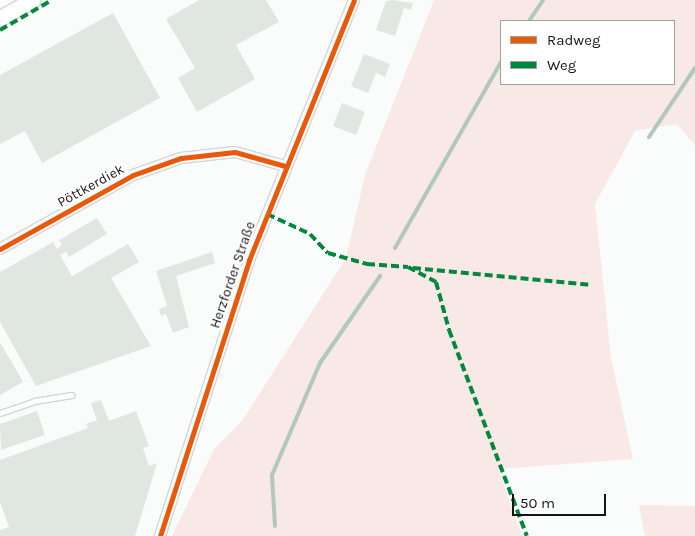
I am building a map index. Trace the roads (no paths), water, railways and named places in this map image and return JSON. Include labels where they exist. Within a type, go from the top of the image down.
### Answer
[{"type":"main road","points":[[0,18],[32,0]]},
{"type":"street","name":"Herzforder Straße","points":[[160,536],[246,269],[285,166],[354,0]]},
{"type":"street","name":"Pöttkerdiek","points":[[0,249],[133,175],[181,158],[235,152],[285,166]]},
{"type":"lane","points":[[0,413],[34,401],[72,395]]},
{"type":"waterway","points":[[530,20],[543,0]]},
{"type":"waterway","points":[[395,248],[500,64]]},
{"type":"waterway","points":[[649,137],[695,68]]},
{"type":"waterway","points":[[275,526],[272,475],[320,363],[380,276]]}]
